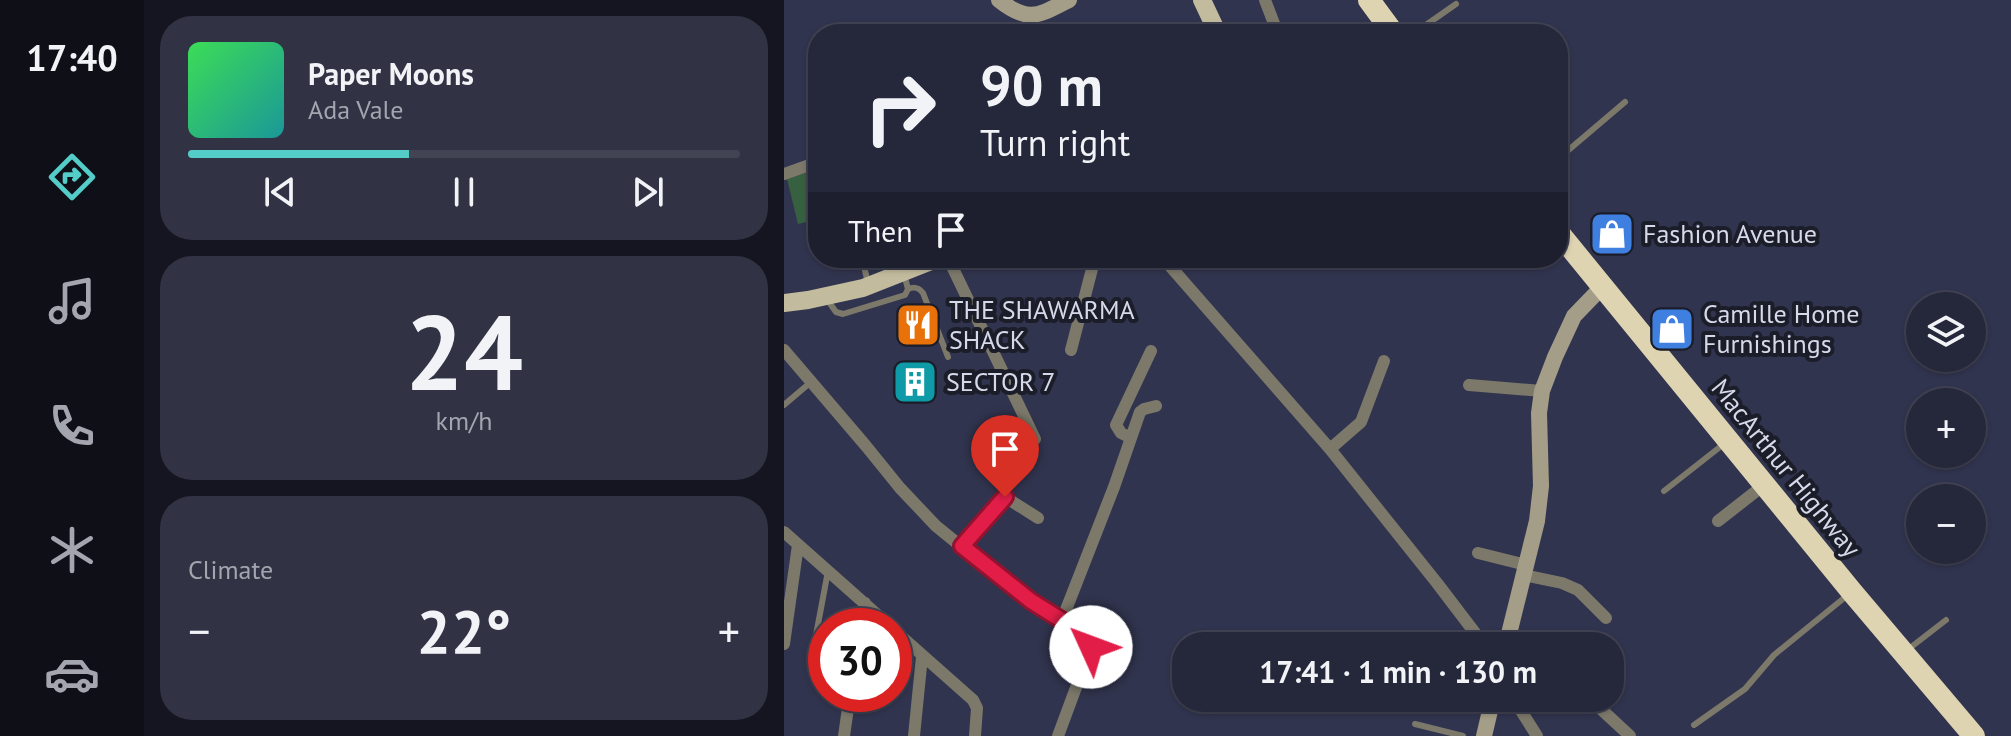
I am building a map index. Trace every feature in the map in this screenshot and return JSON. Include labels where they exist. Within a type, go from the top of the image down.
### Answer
[{"type":"highway","points":[[1369,0],[1387,24]]},
{"type":"highway","name":"MacArthur Highway","points":[[1568,244],[1852,592],[1974,736]]},
{"type":"main road","points":[[1206,1],[1214,24]]},
{"type":"main road","points":[[784,303],[906,281],[925,268]]},
{"type":"street","points":[[999,0],[1022,14],[1040,15],[1069,0]]},
{"type":"street","points":[[1265,0],[1274,24]]},
{"type":"street","points":[[784,174],[808,166]]},
{"type":"street","points":[[953,268],[1035,439]]},
{"type":"street","points":[[1071,350],[1092,268]]},
{"type":"street","points":[[1172,268],[1330,449],[1474,632]]},
{"type":"street","points":[[1512,632],[1537,521],[1541,486],[1539,413],[1542,391],[1574,316],[1603,286]]},
{"type":"street","points":[[784,350],[900,488],[936,526],[1011,587],[1089,639],[1091,647],[1058,736]]},
{"type":"street","points":[[1131,438],[1121,433],[1116,425],[1151,351]]},
{"type":"street","points":[[1330,449],[1361,422],[1384,361]]},
{"type":"street","points":[[1469,385],[1542,391]]},
{"type":"street","points":[[1062,620],[1140,412],[1156,406]]},
{"type":"street","points":[[1718,521],[1764,485]]},
{"type":"street","points":[[962,546],[1005,497],[1038,518]]},
{"type":"street","points":[[784,532],[870,608]]},
{"type":"street","points":[[784,644],[798,545]]},
{"type":"street","points":[[1478,553],[1578,590],[1606,618]]},
{"type":"street","points":[[864,608],[865,603]]},
{"type":"street","points":[[912,647],[976,704],[975,736]]},
{"type":"street","points":[[914,736],[922,656]]},
{"type":"street","points":[[844,736],[847,712]]},
{"type":"street","points":[[1484,736],[1490,712]]},
{"type":"street","points":[[1522,712],[1537,736]]},
{"type":"street","points":[[1604,712],[1630,736]]},
{"type":"lane","points":[[1427,24],[1456,4]]},
{"type":"lane","points":[[1568,150],[1625,102]]},
{"type":"lane","points":[[864,268],[869,286]]},
{"type":"lane","points":[[825,297],[836,312],[843,314],[905,295],[906,281]]},
{"type":"lane","points":[[906,281],[923,293],[948,357]]},
{"type":"lane","points":[[784,405],[811,382]]},
{"type":"lane","points":[[1664,491],[1728,441]]},
{"type":"lane","points":[[821,608],[828,571]]},
{"type":"lane","points":[[1694,725],[1745,689],[1774,655],[1852,592]]},
{"type":"lane","points":[[1903,653],[1946,620]]},
{"type":"lane","points":[[1415,724],[1463,736]]},
{"type":"green space","points":[[808,172],[808,222],[798,224],[787,179]]},
{"type":"place","name":"Fashion Avenue","points":[[1612,234]]},
{"type":"place","name":"THE SHAWARMA SHACK","points":[[918,325]]},
{"type":"place","name":"Camille Home Furnishings","points":[[1672,329]]},
{"type":"place","name":"SECTOR 7","points":[[915,382]]},
{"type":"route","points":[[1005,497],[962,546],[1011,587],[1082,633],[1089,639],[1091,647]]}]
